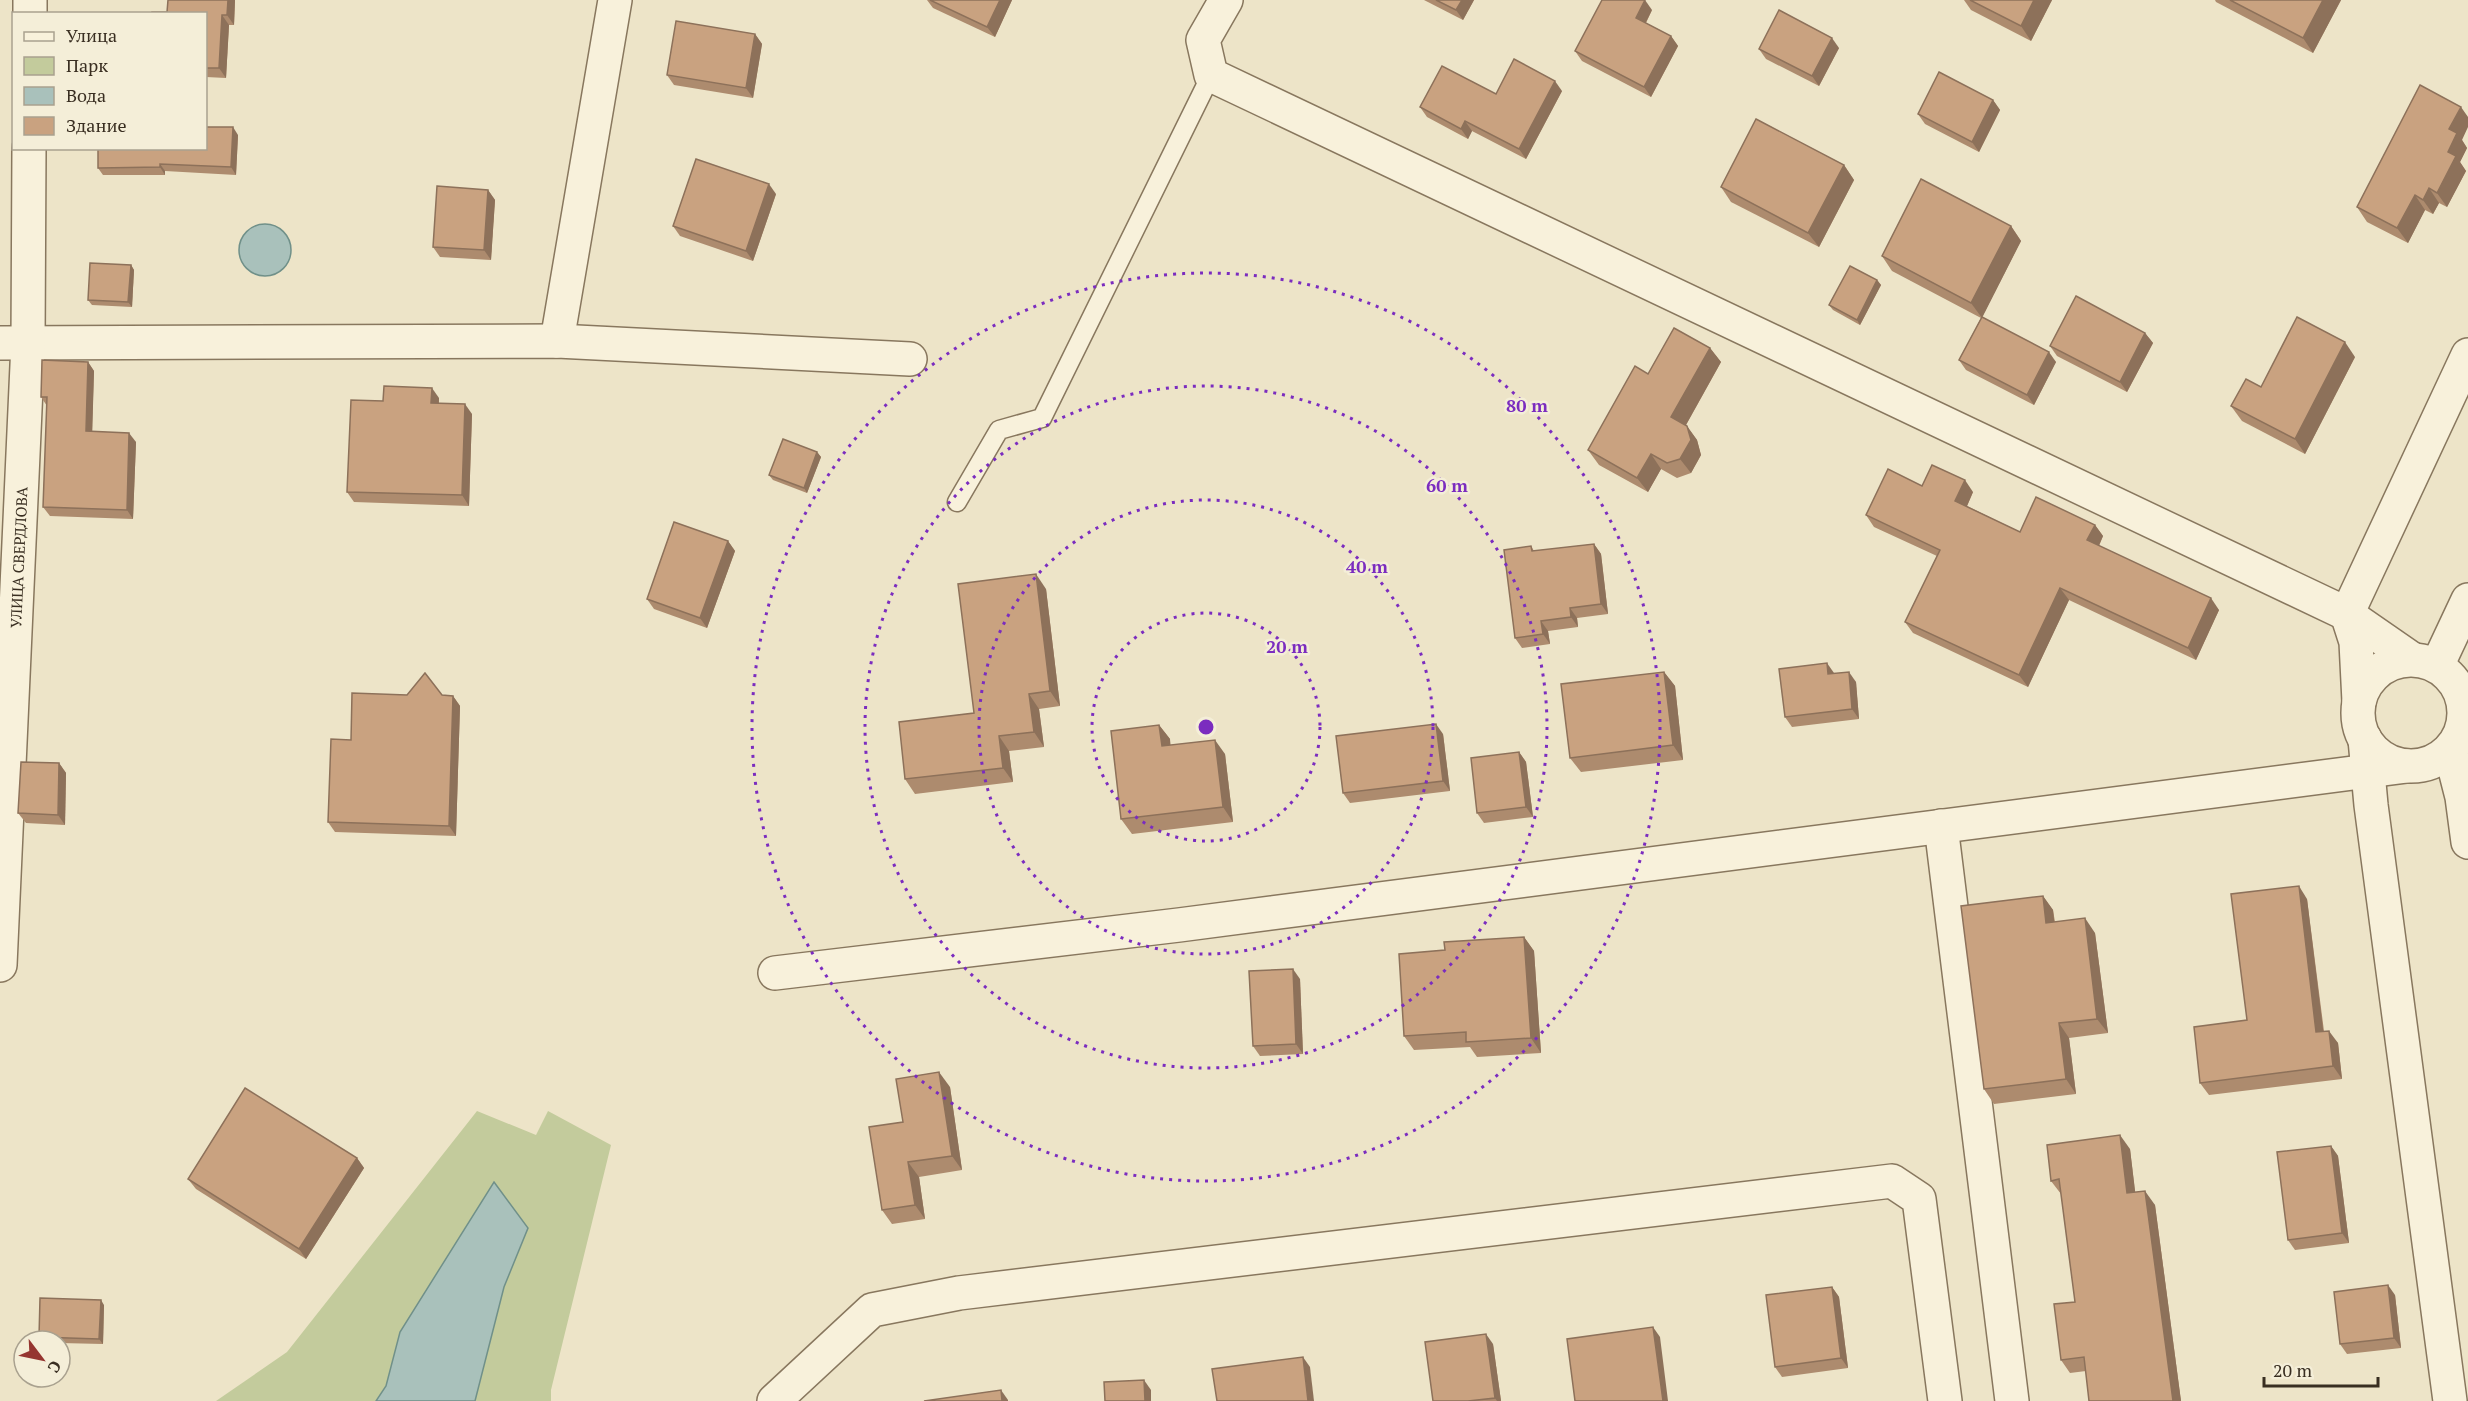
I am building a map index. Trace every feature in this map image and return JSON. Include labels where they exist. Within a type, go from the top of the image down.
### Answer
[{"type":"street","points":[[557,341],[615,0]]},
{"type":"street","points":[[775,973],[1179,925],[2422,765],[2450,750],[2459,735],[2464,718],[2465,702],[2449,675],[2424,663],[2348,614],[1211,75],[1203,40],[1226,0]]},
{"type":"street","name":"УЛИЦА СВЕРДЛОВА","points":[[0,965],[14,343],[29,150]]},
{"type":"street","points":[[14,343],[557,341],[910,359]]},
{"type":"street","points":[[2450,1401],[2367,771],[2365,739],[2359,721],[2356,642],[2348,614],[2468,355]]},
{"type":"street","points":[[2424,663],[2468,600]]},
{"type":"street","points":[[2359,702],[2366,685],[2378,672],[2394,663],[2424,663]]},
{"type":"street","points":[[2365,739],[2376,752],[2390,762],[2407,766]]},
{"type":"street","points":[[2450,750],[2462,797],[2468,842]]},
{"type":"street","points":[[1941,826],[2012,1401]]},
{"type":"street","points":[[774,1401],[872,1310],[959,1293],[1892,1181],[1918,1199],[1945,1401]]},
{"type":"lane","points":[[957,502],[999,430],[1042,418],[1211,75]]},
{"type":"green space","points":[[477,1111],[536,1135],[548,1111],[611,1145],[551,1390],[551,1401],[475,1401],[504,1287],[528,1228],[400,1332],[386,1386],[376,1401],[216,1401],[287,1352]]},
{"type":"water","points":[[260,224],[270,224],[284,231],[291,250],[284,269],[270,276],[260,276],[250,272],[243,265],[239,255],[239,245],[243,235],[250,228]]},
{"type":"water","points":[[494,1182],[528,1228],[504,1287],[475,1401],[376,1401],[386,1386],[400,1332]]},
{"type":"building","points":[[168,0],[228,0],[227,15],[222,15],[219,68],[207,68],[207,12],[167,12]]},
{"type":"building","points":[[930,0],[1000,0],[987,27]]},
{"type":"building","points":[[1436,0],[1462,0],[1456,10]]},
{"type":"building","points":[[1602,0],[1645,0],[1636,18],[1671,36],[1644,87],[1575,51]]},
{"type":"building","points":[[1970,0],[2034,0],[2021,26]]},
{"type":"building","points":[[2230,0],[2323,0],[2303,38]]},
{"type":"building","points":[[1779,10],[1832,38],[1812,76],[1759,49]]},
{"type":"building","points":[[676,21],[755,34],[746,88],[667,75]]},
{"type":"building","points":[[1514,59],[1555,81],[1519,149],[1465,121],[1461,129],[1420,107],[1442,66],[1496,94]]},
{"type":"building","points":[[1939,72],[1993,100],[1972,142],[1918,114]]},
{"type":"building","points":[[2420,85],[2461,107],[2449,129],[2457,133],[2448,152],[2456,156],[2437,193],[2429,188],[2423,200],[2415,195],[2397,228],[2357,207]]},
{"type":"building","points":[[1756,119],[1844,165],[1808,233],[1721,187]]},
{"type":"building","points":[[207,127],[233,127],[231,167],[160,164],[160,167],[98,168],[98,150],[207,150]]},
{"type":"building","points":[[696,159],[769,184],[746,251],[673,226]]},
{"type":"building","points":[[1921,179],[2011,226],[1971,303],[1882,256]]},
{"type":"building","points":[[437,186],[488,190],[484,250],[433,247]]},
{"type":"building","points":[[90,263],[131,265],[128,302],[88,300]]},
{"type":"building","points":[[1850,266],[1877,280],[1857,320],[1829,305]]},
{"type":"building","points":[[2076,296],[2145,333],[2120,382],[2050,346]]},
{"type":"building","points":[[1982,317],[2049,352],[2027,395],[1959,360]]},
{"type":"building","points":[[2297,317],[2345,342],[2295,439],[2231,406],[2246,379],[2261,387]]},
{"type":"building","points":[[1674,328],[1710,348],[1671,417],[1687,426],[1691,440],[1680,459],[1667,463],[1651,454],[1637,478],[1588,450],[1635,366],[1648,374]]},
{"type":"building","points":[[42,360],[88,362],[86,431],[129,433],[127,510],[43,507],[47,397],[41,397]]},
{"type":"building","points":[[384,386],[432,388],[431,403],[465,404],[462,495],[347,492],[351,400],[383,401]]},
{"type":"building","points":[[783,439],[817,452],[804,488],[769,475]]},
{"type":"building","points":[[1932,465],[1965,480],[1955,501],[2020,532],[2036,497],[2095,525],[2087,540],[2211,598],[2188,648],[2060,588],[2019,675],[1905,622],[1940,550],[1866,515],[1888,469],[1922,486]]},
{"type":"building","points":[[674,522],[728,541],[700,618],[647,599]]},
{"type":"building","points":[[1594,544],[1601,604],[1570,608],[1571,617],[1541,621],[1543,634],[1515,638],[1504,550],[1531,546],[1532,551]]},
{"type":"building","points":[[1036,574],[1050,691],[1029,694],[1034,732],[999,736],[1003,768],[905,779],[899,722],[974,713],[958,584]]},
{"type":"building","points":[[1827,663],[1828,674],[1849,672],[1852,709],[1785,717],[1779,669]]},
{"type":"building","points":[[1664,672],[1673,745],[1570,758],[1561,684]]},
{"type":"building","points":[[425,673],[442,695],[453,696],[449,826],[328,822],[331,739],[351,740],[352,693],[407,695]]},
{"type":"building","points":[[1436,724],[1443,781],[1343,793],[1336,736]]},
{"type":"building","points":[[1159,725],[1162,746],[1215,740],[1223,807],[1121,819],[1111,731]]},
{"type":"building","points":[[1519,752],[1526,807],[1477,813],[1471,758]]},
{"type":"building","points":[[21,762],[59,763],[58,815],[18,813]]},
{"type":"building","points":[[2299,886],[2316,1032],[2329,1031],[2333,1066],[2200,1083],[2194,1027],[2247,1020],[2231,894]]},
{"type":"building","points":[[2043,896],[2046,923],[2085,918],[2097,1019],[2059,1023],[2066,1079],[1984,1089],[1961,906]]},
{"type":"building","points":[[1524,937],[1531,1038],[1466,1042],[1466,1032],[1404,1036],[1399,954],[1445,950],[1444,942]]},
{"type":"building","points":[[1293,969],[1296,1044],[1253,1046],[1249,971]]},
{"type":"building","points":[[939,1072],[952,1156],[908,1162],[915,1205],[882,1210],[869,1127],[903,1122],[896,1079]]},
{"type":"building","points":[[245,1088],[357,1158],[299,1249],[188,1179]]},
{"type":"building","points":[[2120,1135],[2127,1193],[2145,1191],[2173,1401],[2089,1401],[2084,1357],[2061,1360],[2054,1304],[2075,1302],[2059,1179],[2051,1181],[2047,1145]]},
{"type":"building","points":[[2331,1146],[2342,1233],[2288,1240],[2277,1152]]},
{"type":"building","points":[[2388,1285],[2394,1338],[2340,1344],[2334,1292]]},
{"type":"building","points":[[1832,1287],[1841,1358],[1775,1367],[1766,1295]]},
{"type":"building","points":[[40,1298],[101,1300],[99,1339],[72,1338],[72,1329],[39,1329]]},
{"type":"building","points":[[1653,1327],[1663,1401],[1575,1401],[1567,1339]]},
{"type":"building","points":[[1486,1334],[1495,1398],[1433,1401],[1425,1342]]},
{"type":"building","points":[[1303,1357],[1308,1401],[1217,1401],[1212,1369]]},
{"type":"building","points":[[1144,1380],[1145,1401],[1105,1401],[1104,1382]]},
{"type":"building","points":[[1001,1390],[1002,1401],[924,1401]]}]
